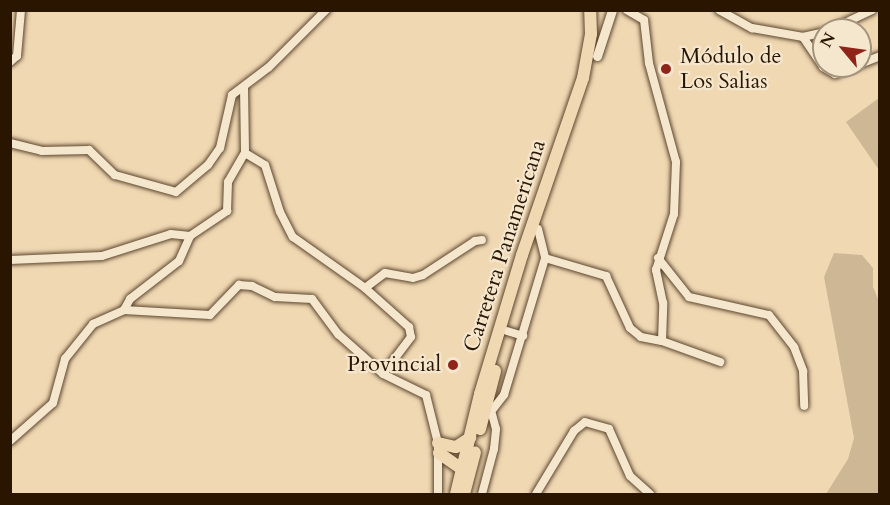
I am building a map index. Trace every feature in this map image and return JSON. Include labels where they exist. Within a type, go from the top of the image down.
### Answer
[{"type":"main road","name":"Carretera Panamericana","points":[[456,495],[522,255],[583,78],[591,34],[590,10]]},
{"type":"main road","name":"Carretera Panamericana","points":[[464,495],[490,406],[507,331],[538,229],[597,56],[596,10]]},
{"type":"main road","points":[[439,448],[456,447],[470,438]]},
{"type":"main road","points":[[439,448],[462,469]]},
{"type":"street","points":[[10,62],[17,56],[21,10]]},
{"type":"street","points":[[10,143],[42,151],[89,150],[115,175],[176,192],[208,165],[220,148],[232,95],[244,87],[326,10]]},
{"type":"street","points":[[597,56],[612,10]]},
{"type":"street","points":[[627,10],[644,20],[650,63],[676,162],[674,214],[658,258],[656,285],[663,303],[662,341]]},
{"type":"street","points":[[719,10],[752,28],[803,37],[812,35]]},
{"type":"street","points":[[855,18],[872,10]]},
{"type":"street","points":[[803,37],[823,67],[835,74],[879,56]]},
{"type":"street","points":[[124,310],[130,299],[180,261],[190,236],[227,211],[228,182],[245,153],[244,87]]},
{"type":"street","points":[[245,153],[265,165],[280,213],[293,237],[365,288],[409,327],[411,337],[383,374]]},
{"type":"street","points":[[482,495],[494,449],[490,406],[504,395],[545,258],[538,229]]},
{"type":"street","points":[[13,258],[102,256],[171,234],[190,236]]},
{"type":"street","points":[[365,288],[385,273],[413,278],[423,275],[475,241],[482,240]]},
{"type":"street","points":[[545,258],[606,276],[630,328],[641,337],[662,341],[720,362]]},
{"type":"street","points":[[658,258],[689,297],[769,315],[794,347],[801,363],[804,406]]},
{"type":"street","points":[[10,441],[54,402],[65,359],[77,340],[93,324],[124,310],[210,315],[239,285],[260,288],[275,297],[312,299],[338,334],[383,374],[426,395],[439,448],[438,495]]},
{"type":"street","points":[[507,331],[523,336]]},
{"type":"street","points":[[536,495],[574,431],[585,422],[609,429],[630,476],[650,495]]},
{"type":"shaded area","points":[[879,98],[879,170],[846,122]]},
{"type":"shaded area","points":[[834,253],[862,255],[873,268],[873,287],[879,301],[879,494],[826,494],[848,459],[854,438],[824,277]]},
{"type":"place","name":"Módulo de Los Salias","points":[[666,69]]},
{"type":"place","name":"Provincial","points":[[453,365]]}]
